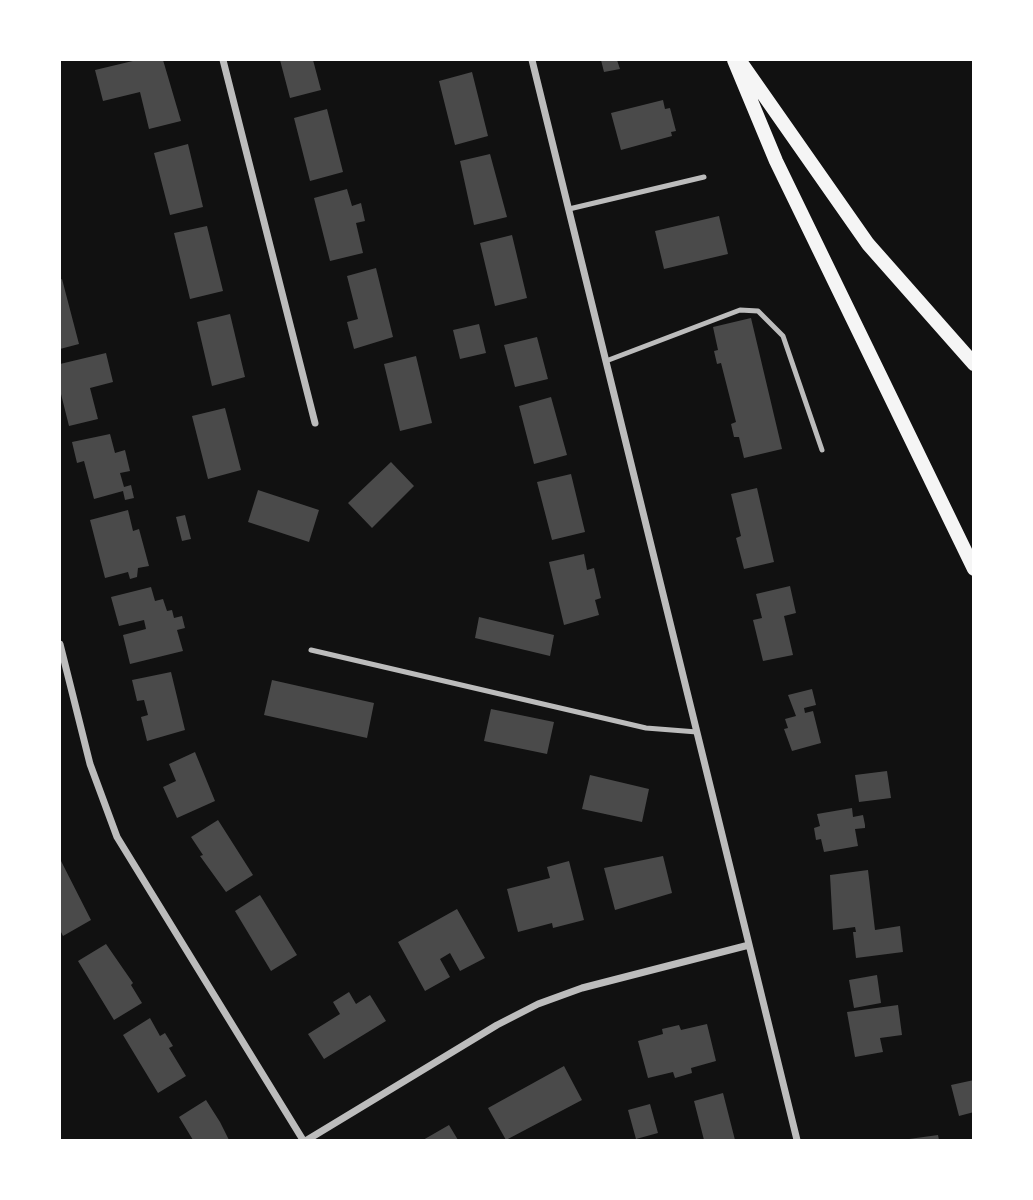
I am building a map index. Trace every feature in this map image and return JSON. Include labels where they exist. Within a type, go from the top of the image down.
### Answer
[{"type":"main road","points":[[737,60],[868,244],[974,364]]},
{"type":"main road","points":[[737,60],[776,161],[974,569]]},
{"type":"street","points":[[223,60],[315,423]]},
{"type":"street","points":[[532,60],[797,1140]]},
{"type":"street","points":[[60,644],[90,764],[117,837],[305,1140],[496,1025],[538,1004],[582,988],[749,946]]},
{"type":"lane","points":[[569,209],[704,177]]},
{"type":"lane","points":[[606,361],[740,310],[758,311],[783,336],[822,450]]},
{"type":"lane","points":[[311,650],[646,728],[697,732]]},
{"type":"building","points":[[137,60],[163,60],[181,121],[149,129],[140,92],[103,101],[95,70]]},
{"type":"building","points":[[280,60],[313,60],[321,90],[290,98]]},
{"type":"building","points":[[601,60],[617,60],[620,69],[604,72]]},
{"type":"building","points":[[472,72],[488,136],[455,145],[439,81]]},
{"type":"building","points":[[663,100],[665,109],[670,108],[676,131],[671,132],[672,136],[621,150],[611,113]]},
{"type":"building","points":[[327,109],[343,172],[310,181],[294,118]]},
{"type":"building","points":[[188,144],[203,207],[170,215],[154,153]]},
{"type":"building","points":[[490,154],[507,217],[474,225],[460,161]]},
{"type":"building","points":[[347,189],[352,206],[361,203],[365,221],[356,223],[363,253],[330,261],[314,198]]},
{"type":"building","points":[[719,216],[728,254],[664,269],[655,231]]},
{"type":"building","points":[[207,226],[223,291],[190,299],[174,233]]},
{"type":"building","points":[[512,235],[527,298],[495,306],[480,243]]},
{"type":"building","points":[[376,268],[393,337],[354,349],[347,322],[358,319],[347,276]]},
{"type":"building","points":[[62,279],[79,344],[60,349],[60,280]]},
{"type":"building","points":[[230,314],[245,377],[212,386],[197,322]]},
{"type":"building","points":[[751,318],[782,449],[744,458],[739,437],[734,437],[731,424],[736,422],[721,363],[717,364],[714,351],[718,350],[713,327]]},
{"type":"building","points":[[479,324],[486,353],[460,359],[453,330]]},
{"type":"building","points":[[537,337],[548,379],[515,387],[504,345]]},
{"type":"building","points":[[106,353],[113,382],[90,388],[98,419],[69,426],[60,390],[60,364]]},
{"type":"building","points":[[416,356],[432,423],[400,431],[384,364]]},
{"type":"building","points":[[551,397],[567,455],[534,464],[519,406]]},
{"type":"building","points":[[225,408],[241,470],[208,479],[192,416]]},
{"type":"building","points":[[110,434],[115,453],[125,450],[130,471],[120,473],[124,487],[131,485],[134,498],[125,500],[123,491],[94,499],[84,461],[77,463],[72,442]]},
{"type":"building","points":[[391,462],[414,486],[372,528],[348,503]]},
{"type":"building","points":[[571,474],[585,532],[552,540],[537,482]]},
{"type":"building","points":[[757,488],[774,562],[744,569],[736,538],[741,536],[731,494]]},
{"type":"building","points":[[258,490],[319,510],[309,542],[248,522]]},
{"type":"building","points":[[128,510],[133,531],[139,529],[149,566],[138,568],[137,577],[130,579],[128,572],[105,578],[90,520]]},
{"type":"building","points":[[185,515],[191,539],[182,541],[176,517]]},
{"type":"building","points":[[584,554],[587,570],[594,568],[601,598],[595,600],[599,615],[564,625],[549,562]]},
{"type":"building","points":[[790,586],[796,613],[784,616],[793,655],[763,661],[753,620],[762,618],[756,594]]},
{"type":"building","points":[[151,587],[155,601],[163,599],[167,611],[172,610],[174,618],[182,616],[185,628],[177,630],[183,651],[130,664],[123,635],[146,629],[144,620],[119,626],[111,597]]},
{"type":"building","points":[[479,617],[554,635],[550,656],[475,638]]},
{"type":"building","points":[[171,672],[185,730],[147,741],[141,717],[148,715],[144,700],[137,701],[132,680]]},
{"type":"building","points":[[272,680],[374,703],[367,738],[264,715]]},
{"type":"building","points":[[812,689],[816,705],[804,708],[805,713],[813,711],[821,743],[792,751],[784,729],[788,728],[785,719],[796,716],[788,695]]},
{"type":"building","points":[[491,709],[554,722],[547,754],[484,741]]},
{"type":"building","points":[[195,752],[215,801],[177,818],[163,787],[176,781],[169,764]]},
{"type":"building","points":[[887,771],[891,798],[859,802],[855,775]]},
{"type":"building","points":[[590,775],[649,789],[642,822],[582,809]]},
{"type":"building","points":[[852,808],[853,817],[863,815],[865,825],[865,828],[855,829],[858,846],[824,852],[821,839],[816,840],[814,828],[820,826],[817,814]]},
{"type":"building","points":[[218,820],[253,875],[226,892],[200,856],[203,855],[191,837]]},
{"type":"building","points":[[663,856],[672,893],[615,910],[604,868]]},
{"type":"building","points":[[60,859],[91,920],[63,936],[60,930]]},
{"type":"building","points":[[569,861],[584,920],[553,928],[552,923],[518,932],[507,889],[550,878],[547,867]]},
{"type":"building","points":[[868,870],[875,930],[900,926],[903,952],[856,958],[853,932],[856,932],[855,927],[833,930],[830,875]]},
{"type":"building","points":[[260,895],[297,955],[271,971],[235,911]]},
{"type":"building","points":[[457,909],[485,958],[460,971],[450,953],[440,959],[450,977],[425,991],[398,942]]},
{"type":"building","points":[[106,944],[133,983],[131,985],[142,1003],[114,1020],[78,961]]},
{"type":"building","points":[[877,975],[881,1003],[854,1008],[849,980]]},
{"type":"building","points":[[349,992],[356,1004],[370,995],[386,1021],[324,1059],[308,1034],[340,1014],[333,1002]]},
{"type":"building","points":[[898,1005],[902,1035],[880,1038],[883,1052],[855,1057],[847,1012]]},
{"type":"building","points":[[150,1018],[160,1036],[165,1033],[173,1046],[169,1048],[186,1076],[158,1093],[123,1035]]},
{"type":"building","points":[[707,1024],[716,1061],[691,1068],[692,1073],[675,1078],[673,1072],[648,1078],[638,1041],[663,1034],[662,1029],[679,1025],[681,1030]]},
{"type":"building","points":[[564,1066],[582,1100],[506,1140],[488,1108]]},
{"type":"building","points":[[974,1080],[974,1112],[959,1116],[951,1085]]},
{"type":"building","points":[[723,1093],[735,1140],[704,1140],[694,1101]]},
{"type":"building","points":[[206,1100],[229,1140],[193,1140],[179,1117]]},
{"type":"building","points":[[650,1104],[658,1133],[636,1139],[628,1110]]},
{"type":"building","points":[[449,1125],[458,1140],[423,1140]]},
{"type":"building","points":[[938,1135],[939,1140],[909,1140],[909,1139]]}]
